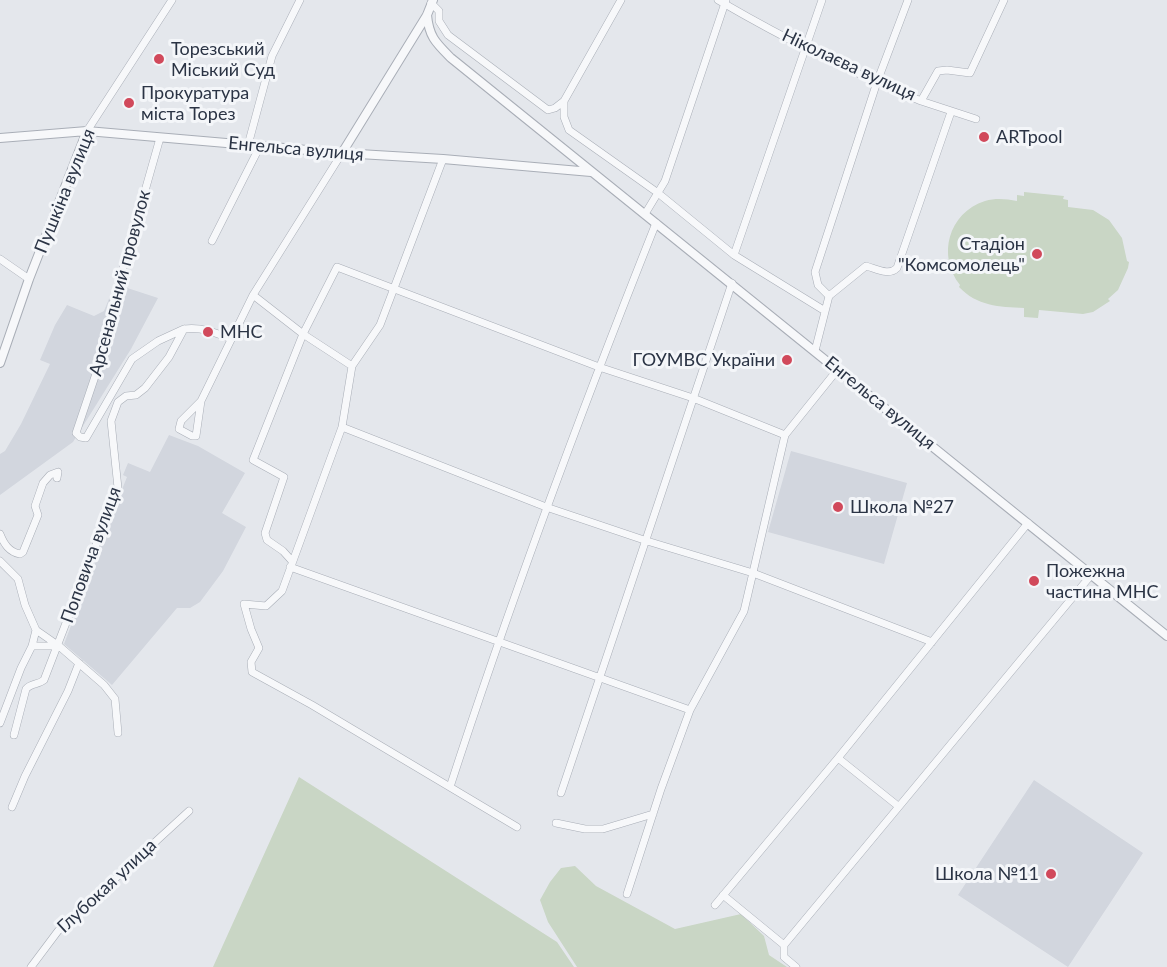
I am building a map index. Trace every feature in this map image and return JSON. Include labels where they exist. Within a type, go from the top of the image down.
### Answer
[{"type":"street","name":"Пушкіна вулиця","points":[[0,363],[29,279],[87,131],[172,0]]},
{"type":"street","points":[[248,145],[272,56],[300,0]]},
{"type":"street","points":[[432,1],[439,11],[439,21],[448,35],[548,110],[564,101],[621,0]]},
{"type":"street","points":[[734,255],[822,0]]},
{"type":"street","points":[[829,296],[818,285],[815,272],[877,82],[908,0]]},
{"type":"street","name":"Ніколаєва вулиця","points":[[723,1],[805,48],[921,101],[938,71],[970,73],[1004,0]]},
{"type":"street","points":[[201,401],[198,431],[196,436],[192,436],[179,429],[181,422],[201,401],[253,295],[427,15],[432,1]]},
{"type":"street","points":[[645,214],[665,181],[723,1]]},
{"type":"street","name":"Енгельса вулиця","points":[[427,15],[429,30],[438,45],[452,58],[1167,636]]},
{"type":"street","points":[[564,101],[564,117],[569,130],[658,193],[734,255],[825,311]]},
{"type":"street","points":[[921,101],[976,119]]},
{"type":"street","points":[[814,351],[829,296],[866,266],[888,273],[897,268],[951,112]]},
{"type":"street","name":"Енгельса вулиця","points":[[0,138],[87,131],[591,172]]},
{"type":"street","name":"Арсенальний провулок","points":[[160,138],[112,308],[112,326],[76,433],[86,438],[132,359],[158,341],[184,329]]},
{"type":"street","points":[[212,241],[260,146]]},
{"type":"street","points":[[443,159],[380,325],[352,366],[342,427],[282,591],[266,606],[244,604],[250,629],[259,648],[252,662],[252,672],[312,705],[517,827]]},
{"type":"street","points":[[450,787],[497,643],[546,507],[656,223]]},
{"type":"street","points":[[0,258],[29,279]]},
{"type":"street","points":[[690,710],[497,643],[291,564],[283,551],[267,540],[265,533],[284,477],[253,460],[303,334],[337,267],[599,367],[693,398],[785,435]]},
{"type":"street","points":[[561,793],[732,284]]},
{"type":"street","points":[[253,295],[303,334],[352,366]]},
{"type":"street","points":[[184,329],[212,330],[231,339]]},
{"type":"street","name":"Поповича вулиця","points":[[14,735],[26,689],[44,680],[59,646],[118,488],[111,421],[118,402],[126,396],[136,395],[145,388],[169,357],[184,329]]},
{"type":"street","points":[[627,894],[690,710],[744,611],[785,435],[838,369]]},
{"type":"street","points":[[342,427],[546,507],[753,573],[932,642]]},
{"type":"street","points":[[0,534],[3,542],[12,552],[20,554],[23,552],[38,514],[35,506],[43,483],[50,475],[57,472],[57,478]]},
{"type":"street","points":[[715,905],[838,758],[1028,523]]},
{"type":"street","points":[[0,561],[18,579],[25,606],[36,630],[80,663],[104,685],[115,699],[118,733]]},
{"type":"street","points":[[796,967],[784,957],[784,945],[1092,574]]},
{"type":"street","points":[[0,723],[32,646],[36,630]]},
{"type":"street","points":[[32,646],[59,646]]},
{"type":"street","points":[[12,807],[80,663]]},
{"type":"street","points":[[838,758],[898,806]]},
{"type":"street","name":"Глубокая улица","points":[[31,967],[58,931],[189,811]]},
{"type":"street","points":[[556,823],[585,829],[603,829],[653,814]]},
{"type":"street","points":[[723,895],[784,945]]},
{"type":"shaded area","points":[[115,284],[158,298],[131,349],[73,442],[0,495],[0,454],[5,451],[21,424],[50,364],[40,360],[55,325],[67,305],[94,316],[104,311]]},
{"type":"shaded area","points":[[169,435],[198,446],[245,473],[222,513],[246,527],[223,571],[200,602],[190,608],[177,608],[112,685],[64,644],[127,477],[123,475],[128,463],[150,472]]},
{"type":"shaded area","name":"Школа №27","points":[[791,451],[907,483],[884,564],[768,532]]},
{"type":"shaded area","name":"Школа №11","points":[[1034,780],[1143,853],[1068,967],[958,895]]},
{"type":"green space","name":"Стадіон \"Комсомолець\"","points":[[1024,192],[1064,196],[1063,199],[1068,200],[1068,207],[1093,210],[1109,220],[1122,238],[1129,262],[1118,290],[1108,299],[1110,301],[1093,312],[1083,314],[1039,310],[1038,318],[1024,317],[1024,308],[981,302],[959,287],[949,261],[948,249],[955,225],[972,207],[993,199],[1017,201],[1017,195],[1024,196]]},
{"type":"green space","points":[[299,777],[557,942],[574,967],[213,967]]},
{"type":"green space","points":[[575,866],[596,886],[675,929],[741,914],[764,936],[769,955],[787,967],[577,967],[548,922],[540,900],[561,868]]},
{"type":"place","name":"Торезський Міський Суд","points":[[159,59]]},
{"type":"place","name":"Прокуратура міста Торез","points":[[129,103]]},
{"type":"place","name":"ARTpool","points":[[984,137]]},
{"type":"place","name":"Стадіон \"Комсомолець\"","points":[[1037,254]]},
{"type":"place","name":"МНС","points":[[208,332]]},
{"type":"place","name":"ГОУМВС України","points":[[787,360]]},
{"type":"place","name":"Школа №27","points":[[838,507]]},
{"type":"place","name":"Пожежна частина МНС","points":[[1034,581]]},
{"type":"place","name":"Школа №11","points":[[1051,874]]}]
